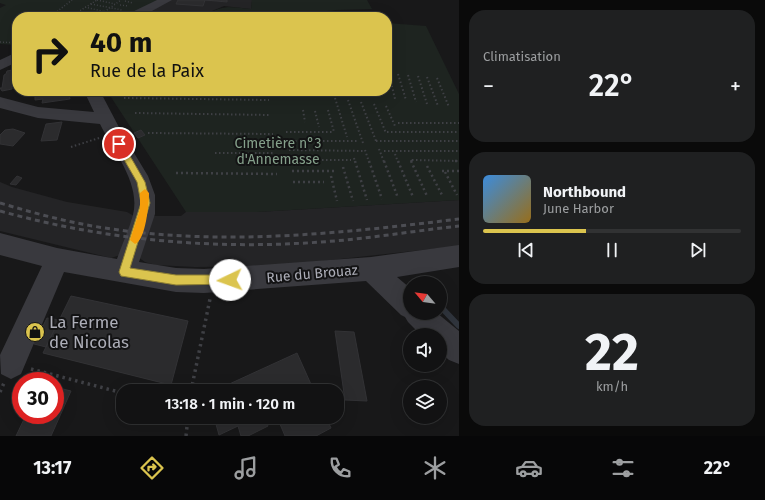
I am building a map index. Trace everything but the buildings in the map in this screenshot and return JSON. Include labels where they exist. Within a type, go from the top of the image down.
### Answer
[{"type":"street","points":[[142,12],[166,0]]},
{"type":"street","points":[[0,66],[12,59]]},
{"type":"street","points":[[94,96],[109,126],[141,182],[145,195],[145,209],[124,272]]},
{"type":"street","points":[[0,102],[24,110],[109,126]]},
{"type":"street","name":"Rue du Brouaz","points":[[0,244],[57,259],[176,280],[215,281],[371,269],[459,256]]},
{"type":"street","points":[[11,364],[57,259]]},
{"type":"street","points":[[371,269],[403,299]]},
{"type":"street","points":[[425,320],[459,350]]},
{"type":"path","points":[[56,12],[72,0]]},
{"type":"path","points":[[79,12],[97,0],[116,4]]},
{"type":"path","points":[[85,7],[104,12],[121,0]]},
{"type":"path","points":[[115,9],[127,0]]},
{"type":"path","points":[[91,4],[122,10]]},
{"type":"path","points":[[0,42],[12,43]]},
{"type":"path","points":[[398,74],[406,100]]},
{"type":"path","points":[[408,75],[416,102]]},
{"type":"path","points":[[418,76],[427,104]]},
{"type":"path","points":[[427,77],[438,106]]},
{"type":"path","points":[[437,78],[449,108]]},
{"type":"path","points":[[392,86],[395,99]]},
{"type":"path","points":[[124,98],[269,100]]},
{"type":"path","points":[[335,98],[347,137]]},
{"type":"path","points":[[348,100],[363,143]]},
{"type":"path","points":[[360,102],[376,141],[459,141]]},
{"type":"path","points":[[374,104],[387,133],[459,132]]},
{"type":"path","points":[[386,106],[395,126]]},
{"type":"path","points":[[303,110],[305,122]]},
{"type":"path","points":[[315,110],[319,127]]},
{"type":"path","points":[[286,132],[333,132],[328,110]]},
{"type":"path","points":[[135,114],[271,115]]},
{"type":"path","points":[[398,123],[459,123]]},
{"type":"path","points":[[71,147],[109,126]]},
{"type":"path","points":[[148,133],[273,134]]},
{"type":"path","points":[[287,141],[358,141]]},
{"type":"path","points":[[378,149],[398,198]]},
{"type":"path","points":[[289,150],[364,150],[382,199]]},
{"type":"path","points":[[384,151],[459,151]]},
{"type":"path","points":[[215,152],[275,153]]},
{"type":"path","points":[[395,154],[413,197]]},
{"type":"path","points":[[290,160],[353,159],[367,200]]},
{"type":"path","points":[[427,196],[411,160],[459,161]]},
{"type":"path","points":[[427,166],[442,196]]},
{"type":"path","points":[[343,167],[353,200]]},
{"type":"path","points":[[292,171],[338,171]]},
{"type":"path","points":[[456,195],[443,172],[459,171]]},
{"type":"path","points":[[176,173],[277,174]]},
{"type":"path","points":[[331,176],[338,201]]},
{"type":"path","points":[[293,182],[324,182]]},
{"type":"path","points":[[193,384],[215,281]]},
{"type":"path","points":[[11,364],[116,391]]},
{"type":"path","points":[[186,436],[187,424]]},
{"type":"shaded area","points":[[160,0],[252,0],[251,9],[224,6],[211,12],[145,12]]},
{"type":"shaded area","points":[[0,182],[12,187],[67,202],[127,212],[134,216],[181,216],[186,212],[257,212],[459,200],[459,246],[276,266],[195,267],[155,265],[145,262],[138,257],[120,255],[111,258],[0,231]]},
{"type":"green space","points":[[0,0],[160,0],[133,12],[12,12],[12,45],[0,44],[0,8],[6,5],[0,3]]},
{"type":"green space","points":[[252,0],[367,0],[372,9],[319,12],[212,12],[226,7],[251,9]]},
{"type":"green space","name":"Cimetière n°3 d'Annemasse","points":[[392,23],[426,26],[459,94],[459,200],[257,212],[186,212],[110,96],[392,96]]},
{"type":"waterway","points":[[447,313],[459,326]]},
{"type":"railway","points":[[0,203],[56,218],[98,227],[155,234],[199,237],[286,236],[372,229],[459,219]]},
{"type":"railway","points":[[0,211],[39,221],[119,236],[240,245],[356,239],[459,226]]},
{"type":"slow traffic","points":[[135,240],[145,209],[145,193]]},
{"type":"place","name":"La Ferme de Nicolas","points":[[35,332]]},
{"type":"route","points":[[119,144],[141,182],[146,203],[124,272],[176,280],[230,280]]}]
